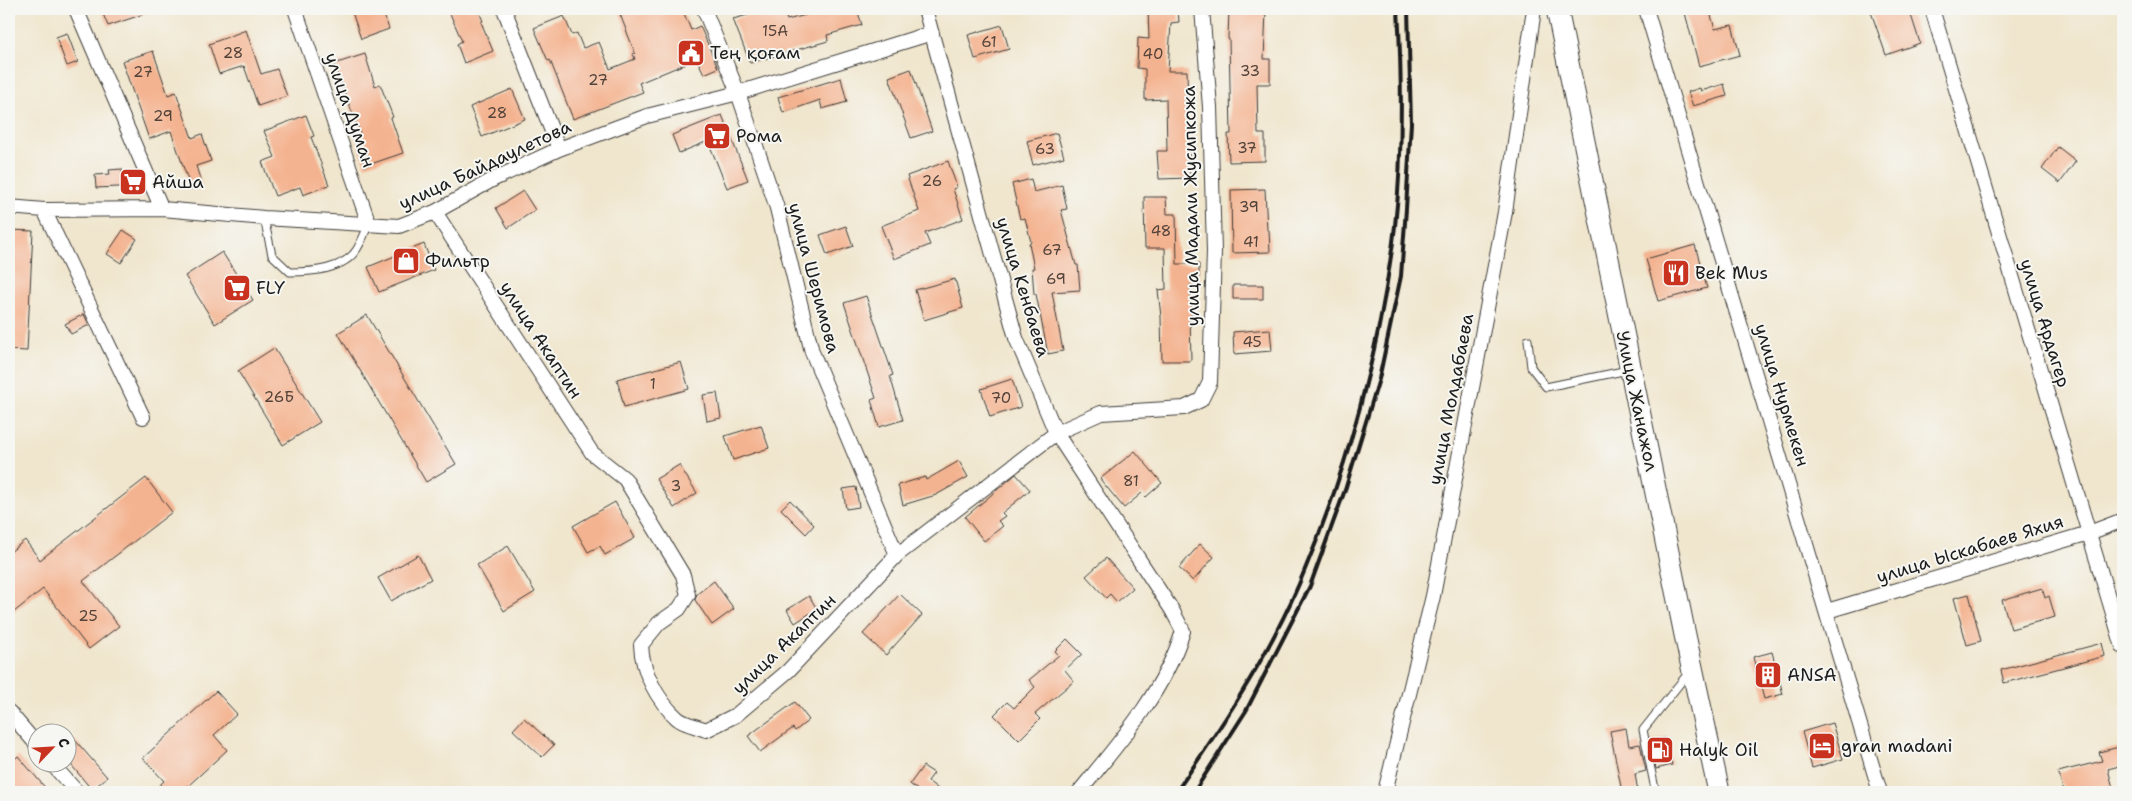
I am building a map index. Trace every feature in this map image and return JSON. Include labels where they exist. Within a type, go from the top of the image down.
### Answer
[{"type":"main road","name":"Улица Жанажол","points":[[1557,9],[1719,792]]},
{"type":"street","points":[[76,9],[162,209]]},
{"type":"street","name":"улица Думан","points":[[295,9],[369,224]]},
{"type":"street","points":[[504,9],[559,148]]},
{"type":"street","name":"улица Шеримова","points":[[704,9],[738,93],[777,208],[812,352],[897,555]]},
{"type":"street","name":"улица Кенбаева","points":[[925,9],[1016,338],[1056,433],[1172,610],[1183,631],[1176,654],[1160,684],[1111,753],[1080,792]]},
{"type":"street","name":"улица Мадали Жусипкожа","points":[[1201,400],[1210,382],[1214,251],[1210,107],[1202,9]]},
{"type":"street","name":"улица Молдабаева","points":[[1385,792],[1435,586],[1505,212],[1534,9]]},
{"type":"street","name":"улица Нурмекен","points":[[1646,9],[1880,792]]},
{"type":"street","name":"улица Ардагер","points":[[1932,9],[2123,647]]},
{"type":"street","name":"улица Байдаулетова","points":[[9,207],[44,210],[162,209],[264,218],[399,226],[435,212],[494,179],[559,148],[647,116],[738,93],[932,33]]},
{"type":"street","points":[[44,210],[143,417]]},
{"type":"street","name":"улица Акаптин","points":[[435,212],[592,453],[626,478],[683,575],[688,595],[679,610],[659,622],[641,645],[642,662],[654,689],[677,719],[706,730],[736,715],[788,671],[897,555],[1056,433],[1101,413],[1184,408],[1201,400]]},
{"type":"street","name":"улица Ыскабаев Яхия","points":[[1827,611],[2088,533],[2123,520]]},
{"type":"street","points":[[9,712],[28,734]]},
{"type":"street","points":[[61,774],[77,792]]},
{"type":"lane","points":[[264,218],[272,255],[290,272],[306,272],[340,264],[356,250],[369,224]]},
{"type":"lane","points":[[1528,340],[1531,367],[1546,387],[1630,369]]},
{"type":"lane","points":[[1661,792],[1654,789],[1643,730],[1692,668]]},
{"type":"building","points":[[101,9],[153,9],[153,11],[108,26]]},
{"type":"building","points":[[351,9],[382,9],[389,29],[361,39]]},
{"type":"building","points":[[448,9],[478,9],[483,21],[481,22],[493,51],[464,63],[457,44],[462,41]]},
{"type":"building","points":[[618,9],[682,9],[691,30],[700,26],[718,68],[704,74],[697,59],[639,83],[643,92],[573,119],[550,60],[548,61],[534,28],[564,16],[572,35],[577,33],[583,48],[599,42],[610,69],[635,59],[633,54],[635,53]]},
{"type":"building","points":[[770,9],[783,9],[787,20],[828,9],[857,9],[862,25],[827,35],[828,41],[750,63],[733,19]]},
{"type":"building","points":[[1148,9],[1178,9],[1179,22],[1171,23],[1168,71],[1187,71],[1190,178],[1159,179],[1157,151],[1167,151],[1166,99],[1145,100],[1145,69],[1137,68],[1138,38],[1149,39]]},
{"type":"building","points":[[1229,9],[1266,11],[1264,59],[1270,59],[1270,84],[1257,84],[1258,134],[1265,134],[1265,161],[1229,162],[1228,134],[1231,134]]},
{"type":"building","points":[[1698,9],[1709,9],[1715,29],[1732,25],[1740,55],[1699,66],[1685,13]]},
{"type":"building","points":[[1870,9],[1909,9],[1920,43],[1886,55]]},
{"type":"building","points":[[1002,25],[1009,49],[975,59],[968,35]]},
{"type":"building","points":[[246,30],[261,74],[277,69],[287,96],[258,106],[244,66],[219,74],[209,44]]},
{"type":"building","points":[[67,33],[78,62],[67,66],[56,37]]},
{"type":"building","points":[[153,51],[168,95],[176,92],[192,138],[202,134],[211,161],[196,166],[202,185],[191,189],[171,131],[149,139],[122,61]]},
{"type":"building","points":[[365,54],[375,86],[380,84],[393,117],[391,118],[403,153],[365,166],[356,138],[361,136],[334,64]]},
{"type":"building","points":[[911,69],[932,131],[911,138],[889,77]]},
{"type":"building","points":[[841,78],[847,102],[822,109],[820,100],[783,113],[778,97]]},
{"type":"building","points":[[1724,84],[1727,96],[1693,106],[1688,92],[1700,88],[1701,91]]},
{"type":"building","points":[[512,89],[525,119],[482,137],[470,107]]},
{"type":"building","points":[[306,115],[314,136],[311,137],[329,185],[303,195],[300,187],[275,196],[262,162],[275,157],[264,131]]},
{"type":"building","points":[[722,115],[748,180],[727,188],[708,141],[679,153],[672,135]]},
{"type":"building","points":[[1057,133],[1064,157],[1033,165],[1027,141]]},
{"type":"building","points":[[2058,147],[2076,161],[2060,183],[2042,169]]},
{"type":"building","points":[[948,161],[957,187],[953,189],[963,219],[925,233],[930,245],[894,259],[881,226],[919,211],[907,176]]},
{"type":"building","points":[[122,169],[122,173],[137,173],[140,186],[96,188],[95,175],[110,174],[109,170]]},
{"type":"building","points":[[1031,179],[1034,192],[1062,185],[1067,209],[1061,210],[1076,265],[1078,265],[1080,290],[1052,292],[1063,351],[1048,354],[1036,294],[1034,294],[1032,268],[1034,268],[1029,243],[1031,242],[1025,218],[1020,219],[1012,184]]},
{"type":"building","points":[[1265,189],[1270,252],[1232,253],[1231,190]]},
{"type":"building","points":[[523,191],[535,210],[508,228],[496,208]]},
{"type":"building","points":[[1144,197],[1166,197],[1167,214],[1176,214],[1177,264],[1199,264],[1199,285],[1190,285],[1192,315],[1190,315],[1191,361],[1162,361],[1158,290],[1166,289],[1165,248],[1145,248]]},
{"type":"building","points":[[846,226],[853,246],[827,255],[820,235]]},
{"type":"building","points":[[9,230],[33,231],[27,351],[9,350]]},
{"type":"building","points":[[123,230],[137,239],[121,263],[107,254]]},
{"type":"building","points":[[424,244],[434,270],[379,292],[368,267]]},
{"type":"building","name":"Bek Mus","points":[[1695,245],[1707,288],[1658,301],[1646,259]]},
{"type":"building","points":[[222,252],[253,300],[215,324],[185,276]]},
{"type":"building","points":[[955,279],[963,308],[924,320],[915,290]]},
{"type":"building","points":[[1233,285],[1263,285],[1263,299],[1233,299]]},
{"type":"building","points":[[866,296],[893,375],[890,376],[903,420],[879,427],[871,400],[876,398],[844,303]]},
{"type":"building","points":[[84,314],[89,325],[71,334],[65,324]]},
{"type":"building","points":[[367,315],[456,464],[426,482],[338,333]]},
{"type":"building","points":[[1270,329],[1272,351],[1234,354],[1233,332]]},
{"type":"building","points":[[274,348],[320,422],[283,445],[238,371]]},
{"type":"building","points":[[681,362],[689,389],[624,407],[617,379]]},
{"type":"building","points":[[1012,379],[1021,407],[990,417],[981,389]]},
{"type":"building","points":[[717,393],[721,418],[707,421],[703,395]]},
{"type":"building","points":[[761,425],[769,448],[733,460],[725,436]]},
{"type":"building","points":[[1135,451],[1162,483],[1146,497],[1142,493],[1124,508],[1100,479]]},
{"type":"building","points":[[959,461],[968,477],[936,495],[903,505],[898,485],[925,477],[926,480]]},
{"type":"building","points":[[679,465],[697,493],[674,508],[656,479]]},
{"type":"building","points":[[1016,474],[1030,490],[1002,513],[1005,516],[998,521],[1003,526],[984,541],[965,517]]},
{"type":"building","points":[[146,478],[172,512],[83,581],[119,626],[89,649],[43,589],[9,616],[9,553],[25,540],[40,560]]},
{"type":"building","points":[[856,487],[859,507],[846,509],[843,489]]},
{"type":"building","points":[[790,500],[814,525],[806,534],[781,509]]},
{"type":"building","points":[[615,502],[635,538],[605,555],[600,546],[588,552],[573,526]]},
{"type":"building","points":[[1200,544],[1214,557],[1193,581],[1179,568]]},
{"type":"building","points":[[508,546],[535,592],[504,611],[477,565]]},
{"type":"building","points":[[418,555],[431,579],[391,601],[378,578]]},
{"type":"building","points":[[1106,558],[1133,588],[1117,602],[1110,594],[1106,598],[1086,576]]},
{"type":"building","points":[[714,581],[734,609],[712,625],[695,600],[697,594]]},
{"type":"building","points":[[2042,588],[2045,598],[2049,596],[2055,617],[2011,629],[2002,600]]},
{"type":"building","points":[[900,594],[922,615],[886,655],[863,634]]},
{"type":"building","points":[[1969,594],[1981,641],[1967,645],[1954,598]]},
{"type":"building","points":[[809,596],[817,609],[795,623],[787,610]]},
{"type":"building","points":[[1067,639],[1082,654],[1065,670],[1074,681],[1035,714],[1040,719],[1019,740],[994,715],[1007,702],[1014,708],[1035,687],[1029,680],[1059,655],[1055,651]]},
{"type":"building","points":[[2102,643],[2105,656],[2004,683],[2001,670]]},
{"type":"building","name":"ANSA","points":[[1772,652],[1783,694],[1764,699],[1753,657]]},
{"type":"building","points":[[216,691],[237,714],[214,735],[227,750],[188,786],[194,792],[152,792],[164,781],[143,758]]},
{"type":"building","points":[[795,702],[809,720],[795,731],[793,728],[760,752],[748,736]]},
{"type":"building","points":[[524,718],[554,745],[542,757],[513,730]]},
{"type":"building","name":"gran madani","points":[[1832,723],[1843,759],[1812,768],[1802,732]]},
{"type":"building","points":[[1626,728],[1629,746],[1640,744],[1646,771],[1635,774],[1638,792],[1622,792],[1610,731]]},
{"type":"building","points":[[1665,738],[1672,765],[1656,769],[1651,741]]},
{"type":"building","points":[[78,743],[107,777],[92,790],[78,773]]},
{"type":"building","points":[[2123,746],[2123,765],[2108,769],[2114,792],[2064,792],[2058,772],[2102,761],[2099,752]]},
{"type":"building","points":[[18,756],[28,768],[28,774],[34,774],[49,792],[9,792],[9,765]]},
{"type":"building","points":[[923,766],[934,773],[928,781],[942,792],[920,792],[910,784]]},
{"type":"railway","points":[[1176,792],[1243,691],[1273,638],[1299,584],[1332,498],[1360,408],[1381,317],[1398,199],[1401,118],[1398,9]]},
{"type":"railway","points":[[1194,792],[1246,711],[1310,586],[1345,490],[1379,379],[1401,276],[1411,123],[1408,9]]},
{"type":"place","name":"Тең қоғам","points":[[691,53]]},
{"type":"place","name":"Рома","points":[[717,136]]},
{"type":"place","name":"Айша","points":[[133,182]]},
{"type":"place","name":"Фильтр","points":[[406,261]]},
{"type":"place","name":"Bek Mus","points":[[1676,273]]},
{"type":"place","name":"FLY","points":[[237,288]]},
{"type":"place","name":"ANSA","points":[[1768,675]]},
{"type":"place","name":"gran madani","points":[[1822,746]]},
{"type":"place","name":"Halyk Oil","points":[[1660,750]]}]
